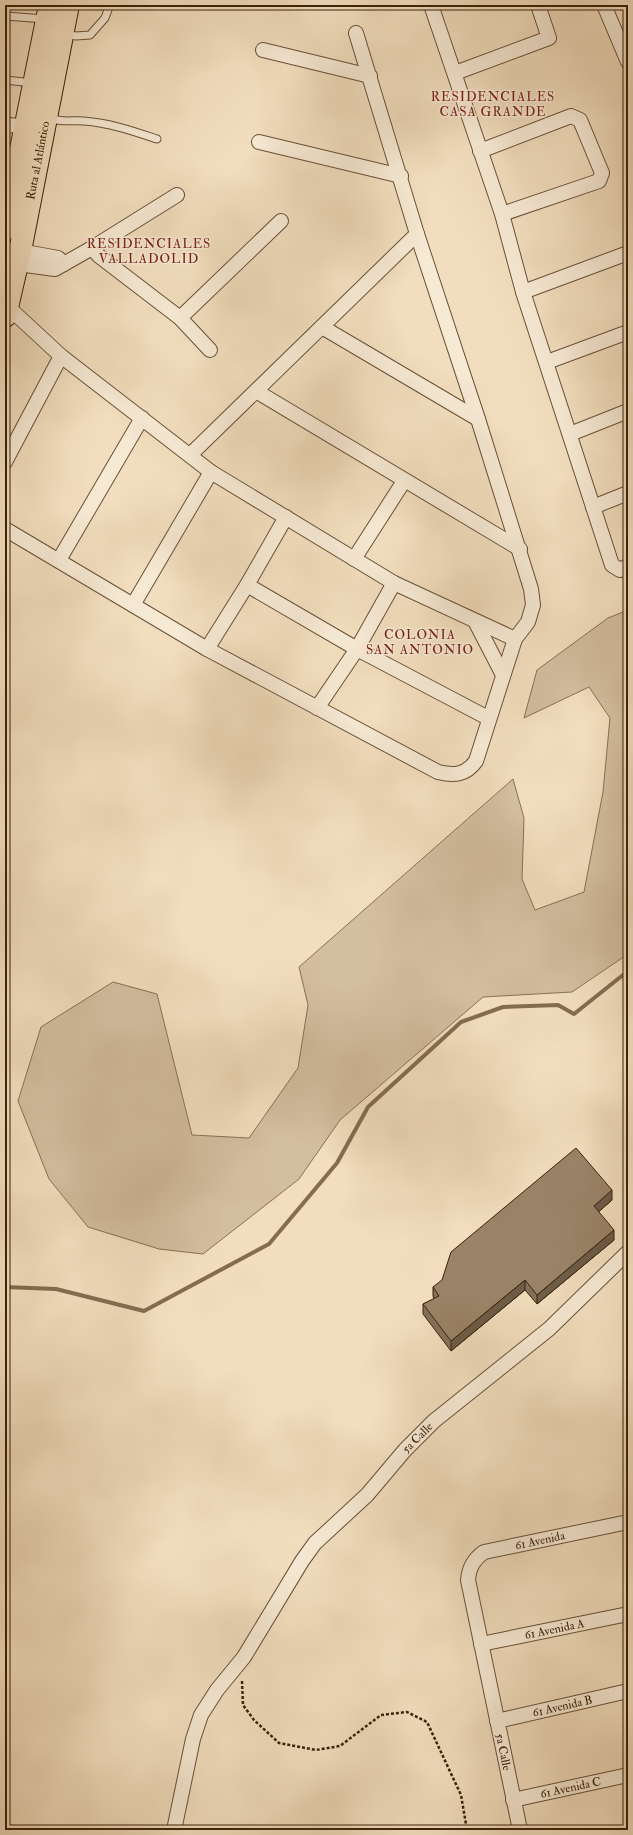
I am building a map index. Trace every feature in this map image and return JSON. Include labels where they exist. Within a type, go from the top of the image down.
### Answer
[{"type":"highway","name":"Ruta al Atlántico","points":[[5,225],[15,125],[34,84],[53,19],[68,5]]},
{"type":"highway","name":"Ruta al Atlántico","points":[[7,311],[46,116],[53,19]]},
{"type":"street","points":[[431,5],[502,214],[523,292],[612,565],[620,570],[628,566]]},
{"type":"street","points":[[455,73],[549,38],[538,5]]},
{"type":"street","points":[[604,5],[628,62]]},
{"type":"street","points":[[5,529],[207,649],[438,772],[447,774],[465,772],[470,769],[476,761],[488,718],[515,639],[528,622],[533,605],[531,590],[520,549],[417,234],[401,176],[356,33]]},
{"type":"street","points":[[263,50],[370,76]]},
{"type":"street","points":[[480,151],[571,116],[580,120],[602,173],[599,181],[502,214]]},
{"type":"street","points":[[259,142],[401,176]]},
{"type":"street","points":[[19,257],[55,269],[92,248],[177,195]]},
{"type":"street","points":[[180,318],[281,221]]},
{"type":"street","points":[[190,455],[417,234]]},
{"type":"street","points":[[92,248],[99,256],[180,318],[210,350]]},
{"type":"street","points":[[523,292],[628,253]]},
{"type":"street","points":[[7,311],[61,356],[211,472],[394,583],[515,639]]},
{"type":"street","points":[[322,327],[478,419]]},
{"type":"street","points":[[547,362],[628,332]]},
{"type":"street","points":[[5,462],[61,356]]},
{"type":"street","points":[[256,391],[404,481],[520,549]]},
{"type":"street","points":[[570,434],[628,411]]},
{"type":"street","points":[[59,560],[142,418]]},
{"type":"street","points":[[133,605],[211,472]]},
{"type":"street","points":[[354,559],[404,481]]},
{"type":"street","points":[[593,508],[628,493]]},
{"type":"street","points":[[207,649],[247,585],[286,517]]},
{"type":"street","points":[[317,708],[358,649],[394,583]]},
{"type":"street","points":[[247,585],[358,649],[488,718]]},
{"type":"street","points":[[475,621],[503,675]]},
{"type":"street","name":"5a Calle","points":[[174,1830],[181,1791],[201,1715],[218,1690],[244,1657],[302,1561],[315,1543],[367,1495],[405,1450],[434,1421],[549,1330],[628,1252]]},
{"type":"street","name":"61 Avenida","points":[[468,1580],[468,1574],[473,1562],[484,1552],[628,1522]]},
{"type":"street","name":"5a Calle","points":[[468,1580],[520,1830]]},
{"type":"street","name":"61 Avenida A","points":[[481,1644],[628,1614]]},
{"type":"street","name":"61 Avenida B","points":[[497,1721],[628,1691]]},
{"type":"street","name":"61 Avenida C","points":[[513,1800],[628,1775]]},
{"type":"lane","points":[[5,16],[53,19],[76,36],[90,35],[105,18],[109,7]]},
{"type":"lane","points":[[5,80],[34,84]]},
{"type":"lane","points":[[46,116],[58,122],[84,121],[121,127],[157,139]]},
{"type":"path","points":[[244,1657],[241,1686],[243,1705],[254,1720],[279,1743],[316,1750],[340,1746],[381,1715],[408,1712],[427,1722],[461,1795],[467,1830]]},
{"type":"shaded area","points":[[628,610],[628,949],[625,956],[572,992],[483,997],[340,1120],[299,1179],[203,1254],[159,1249],[88,1227],[49,1179],[18,1101],[41,1027],[113,982],[157,994],[192,1135],[249,1138],[298,1068],[308,1005],[299,967],[513,779],[524,818],[522,879],[535,910],[584,892],[603,792],[610,718],[589,687],[524,718],[537,670],[608,618]]},
{"type":"building","points":[[576,1148],[612,1190],[594,1206],[614,1230],[537,1295],[525,1280],[451,1341],[423,1304],[439,1296],[433,1287],[442,1280],[451,1252]]},
{"type":"waterway","points":[[5,1287],[56,1289],[144,1311],[269,1244],[337,1163],[368,1107],[461,1022],[503,1007],[558,1005],[574,1014],[628,971]]},
{"type":"district","name":"RESIDENCIALES CASA GRANDE","points":[[493,104]]},
{"type":"district","name":"RESIDENCIALES VALLADOLID","points":[[149,252]]},
{"type":"district","name":"COLONIA SAN ANTONIO","points":[[420,642]]}]
